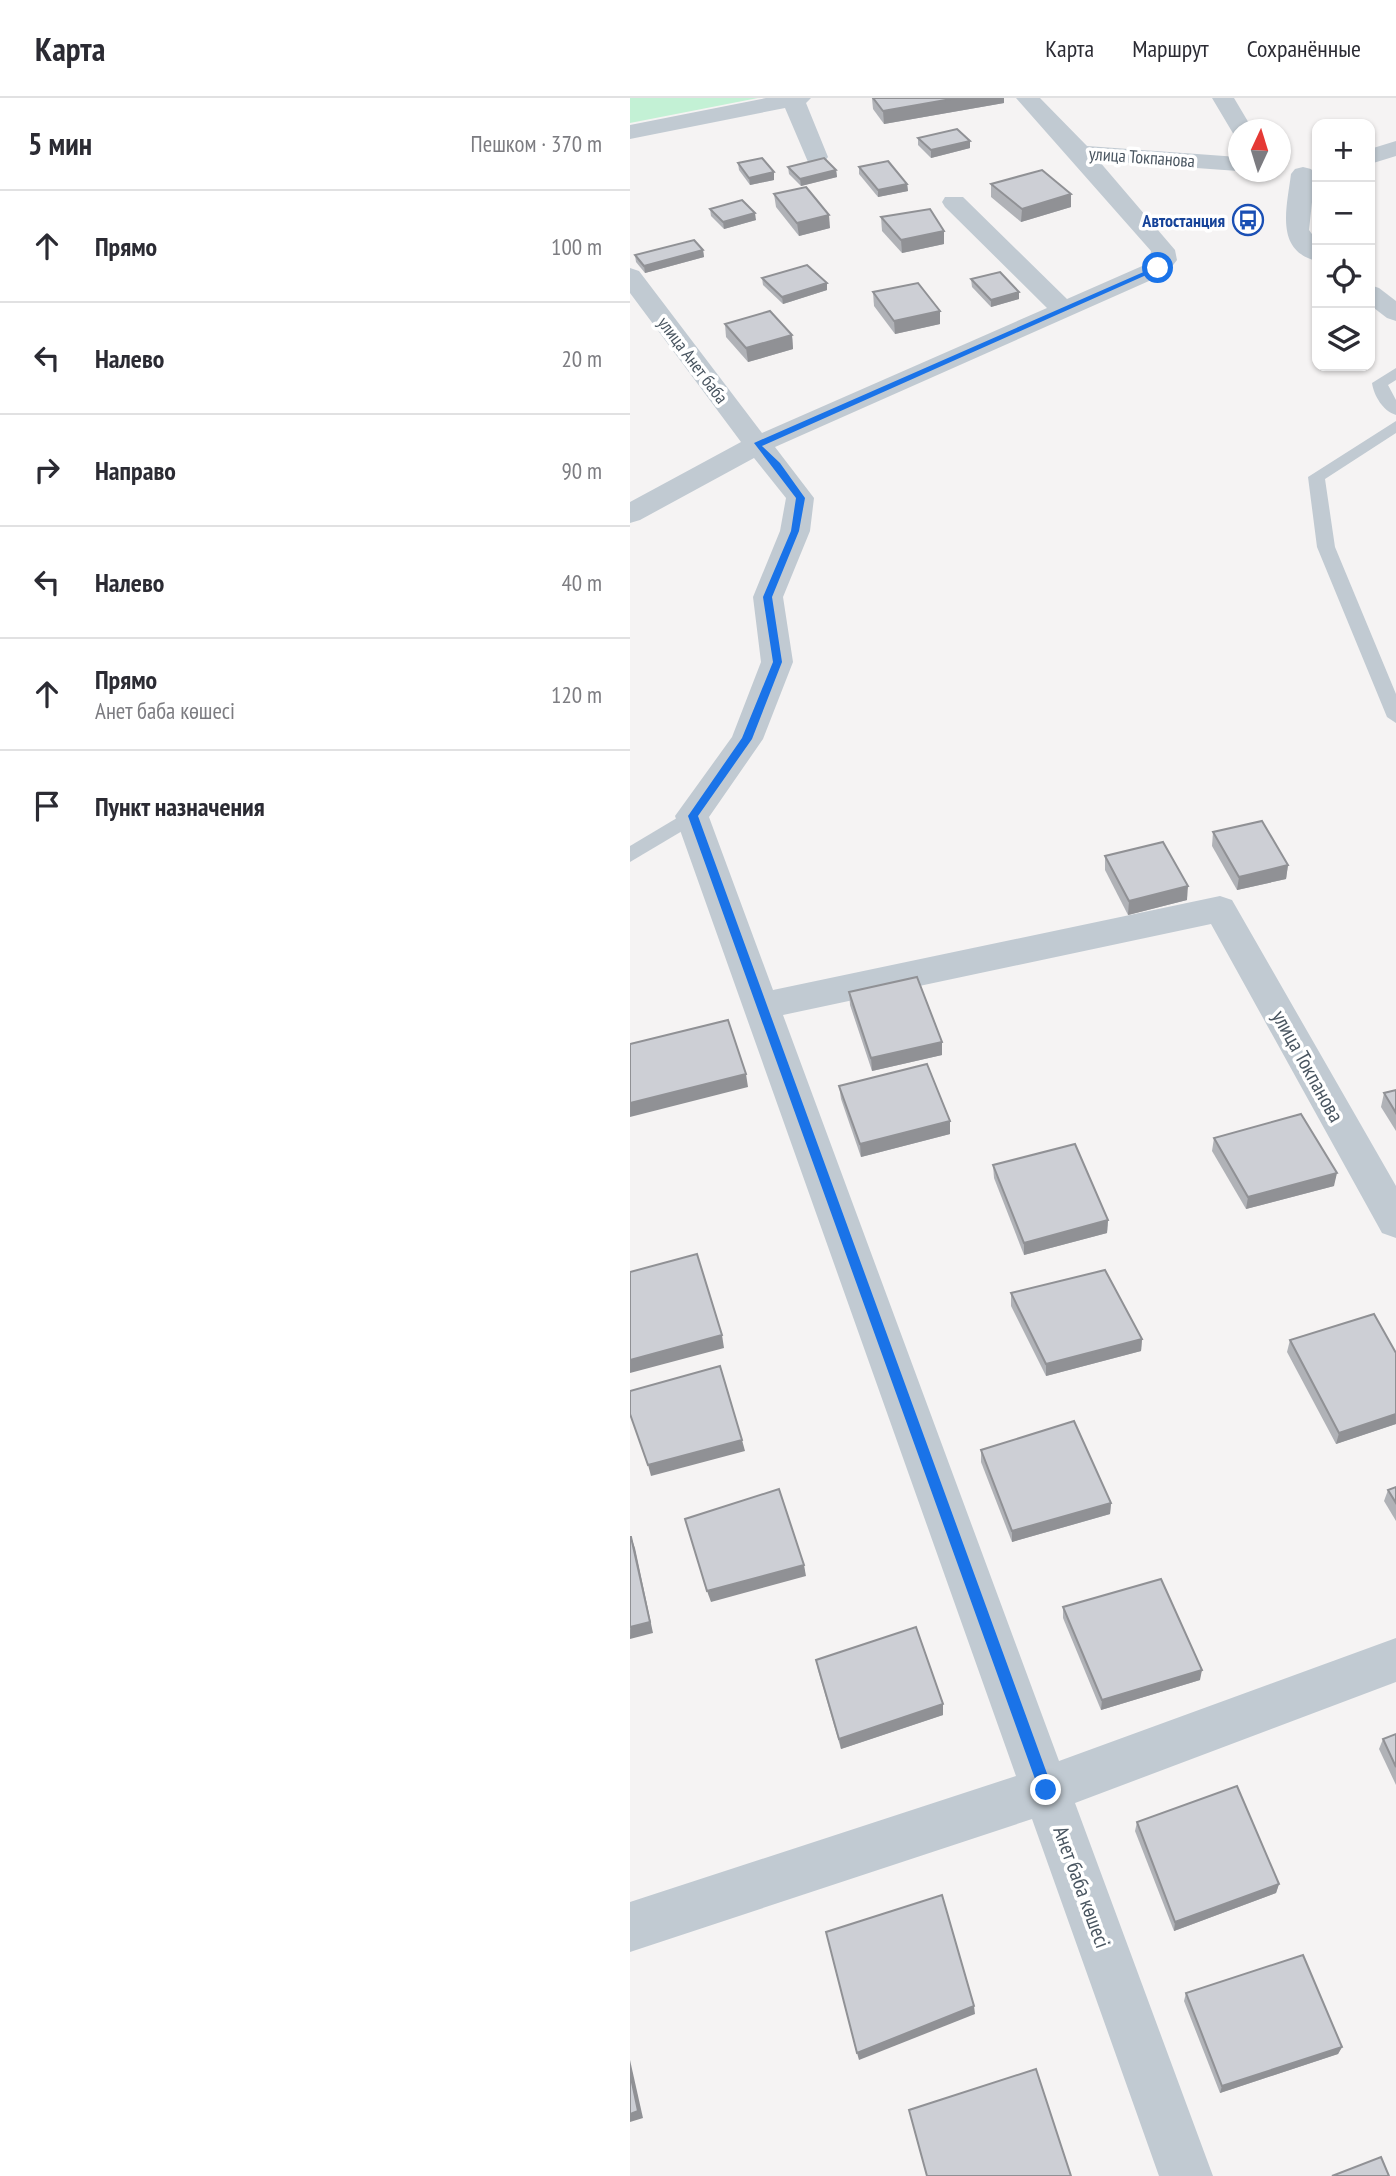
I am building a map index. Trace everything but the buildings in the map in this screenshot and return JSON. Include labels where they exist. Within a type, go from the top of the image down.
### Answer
[{"type":"street","points":[[630,132],[795,98],[816,157]]},
{"type":"street","name":"улица Токпанова","points":[[1027,98],[1080,153],[1157,156],[1228,163]]},
{"type":"street","points":[[1223,98],[1235,119]]},
{"type":"street","points":[[1375,155],[1396,148]]},
{"type":"street","points":[[630,514],[757,445],[1158,268],[1164,260],[1163,250],[1080,153]]},
{"type":"street","points":[[1300,171],[1297,230],[1299,238],[1312,250]]},
{"type":"street","points":[[954,202],[1010,260],[1064,310]]},
{"type":"street","name":"улица Анет баба","points":[[630,275],[800,498],[795,531],[768,597],[777,662],[747,739],[692,816]]},
{"type":"street","points":[[1375,297],[1396,313]]},
{"type":"street","name":"Анет баба көшесі","points":[[692,816],[1186,2176]]},
{"type":"street","name":"улица Токпанова","points":[[763,1006],[1220,909],[1396,1222]]},
{"type":"street","points":[[630,1927],[1046,1790],[1396,1660]]},
{"type":"lane","points":[[1396,373],[1380,383],[1382,394],[1396,410]]},
{"type":"lane","points":[[1396,426],[1316,477],[1326,547],[1396,717]]},
{"type":"lane","points":[[630,855],[692,816]]},
{"type":"green space","points":[[630,98],[758,98],[630,123]]},
{"type":"place","name":"Автостанция","points":[[1248,220]]},
{"type":"route","points":[[1046,1790],[692,816],[747,739],[777,662],[768,597],[795,531],[800,498],[777,465],[757,445],[1158,268]]}]
